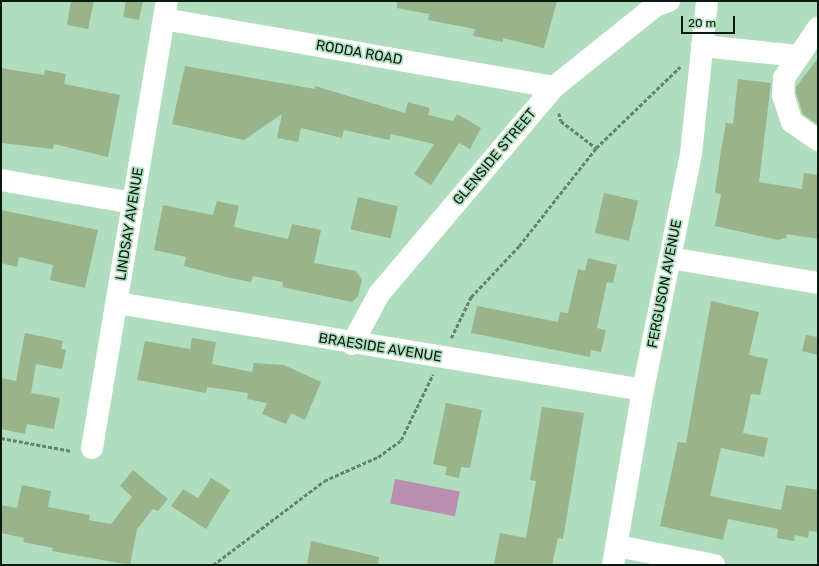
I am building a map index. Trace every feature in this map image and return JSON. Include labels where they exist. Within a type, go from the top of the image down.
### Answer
[{"type":"street","name":"GLENSIDE STREET","points":[[352,344],[379,294],[554,87],[655,6],[669,1]]},
{"type":"street","name":"FERGUSON AVENUE","points":[[615,556],[643,390],[691,154],[706,1]]},
{"type":"street","name":"RODDA ROAD","points":[[166,10],[554,87]]},
{"type":"street","name":"LINDSAY AVENUE","points":[[92,448],[166,10]]},
{"type":"street","points":[[818,28],[784,78],[786,110],[792,122],[818,140]]},
{"type":"street","points":[[702,46],[798,56]]},
{"type":"street","points":[[1,180],[133,203]]},
{"type":"street","points":[[670,258],[818,283]]},
{"type":"street","name":"BRAESIDE AVENUE","points":[[116,303],[352,344],[643,390]]},
{"type":"street","points":[[615,556],[714,565]]},
{"type":"path","points":[[213,565],[324,481],[378,457],[401,440],[471,297],[519,246],[596,148],[702,46]]},
{"type":"path","points":[[561,121],[596,148]]},
{"type":"path","points":[[1,438],[77,451],[92,448]]},
{"type":"shaded area","points":[[395,479],[460,492],[455,516],[390,504]]},
{"type":"building","points":[[71,1],[94,1],[88,29],[67,25]]},
{"type":"building","points":[[126,1],[143,1],[139,20],[123,17]]},
{"type":"building","points":[[397,1],[557,1],[544,48],[503,38],[503,42],[473,36],[475,29],[428,20],[429,14],[397,8]]},
{"type":"building","points":[[818,58],[818,125],[803,114],[796,93],[796,87]]},
{"type":"building","points":[[185,66],[315,89],[315,86],[405,113],[408,102],[430,108],[428,115],[453,121],[457,114],[481,128],[470,149],[459,143],[431,185],[414,174],[434,144],[391,134],[389,140],[344,130],[342,138],[301,128],[298,142],[277,138],[282,114],[244,140],[172,124]]},
{"type":"building","points":[[1,68],[44,75],[45,70],[66,74],[64,84],[120,95],[108,157],[54,144],[53,149],[1,143]]},
{"type":"building","points":[[738,79],[771,83],[759,182],[802,189],[804,173],[818,175],[818,239],[787,234],[786,238],[778,240],[715,226],[721,194],[715,193],[721,150],[726,123],[733,124]]},
{"type":"building","points":[[604,193],[638,201],[629,241],[595,233]]},
{"type":"building","points":[[358,197],[398,206],[391,238],[351,229]]},
{"type":"building","points":[[217,201],[239,206],[234,227],[288,239],[292,224],[321,230],[314,263],[356,271],[362,280],[358,296],[352,302],[282,287],[283,282],[253,276],[251,282],[226,277],[184,266],[186,257],[154,250],[163,205],[213,215]]},
{"type":"building","points":[[1,210],[98,230],[85,288],[50,280],[53,265],[19,257],[17,267],[1,263]]},
{"type":"building","points":[[588,258],[617,265],[613,283],[607,282],[597,328],[606,330],[601,352],[591,350],[590,357],[471,333],[477,306],[558,322],[560,312],[568,313],[578,269],[585,271]]},
{"type":"building","points":[[711,301],[759,312],[749,355],[768,359],[760,395],[751,394],[743,433],[768,438],[764,457],[721,448],[710,496],[781,510],[786,485],[818,490],[818,532],[809,531],[808,538],[795,535],[794,541],[777,538],[778,529],[728,519],[723,540],[660,526],[678,442],[686,443]]},
{"type":"building","points":[[25,333],[63,341],[61,349],[66,350],[62,369],[36,364],[31,393],[60,398],[54,429],[27,424],[25,434],[1,429],[1,378],[16,381]]},
{"type":"building","points":[[806,335],[818,337],[818,355],[802,351]]},
{"type":"building","points":[[192,338],[216,342],[212,364],[252,372],[254,363],[284,365],[321,382],[305,420],[291,413],[286,424],[262,414],[267,403],[247,399],[248,393],[207,387],[206,393],[137,380],[145,341],[190,349]]},
{"type":"building","points":[[446,403],[482,410],[470,468],[461,467],[459,478],[445,475],[447,467],[433,464]]},
{"type":"building","points":[[542,407],[584,413],[563,539],[558,538],[552,565],[494,565],[500,533],[526,538],[536,481],[530,480]]},
{"type":"building","points":[[133,470],[168,499],[158,511],[153,509],[137,529],[130,565],[52,551],[53,548],[23,542],[24,538],[1,533],[1,505],[17,508],[22,485],[51,491],[48,507],[90,515],[89,520],[111,524],[132,497],[120,486]]},
{"type":"building","points":[[211,478],[230,490],[206,529],[171,506],[183,489],[198,498]]},
{"type":"building","points":[[311,541],[379,557],[378,565],[307,565]]}]
